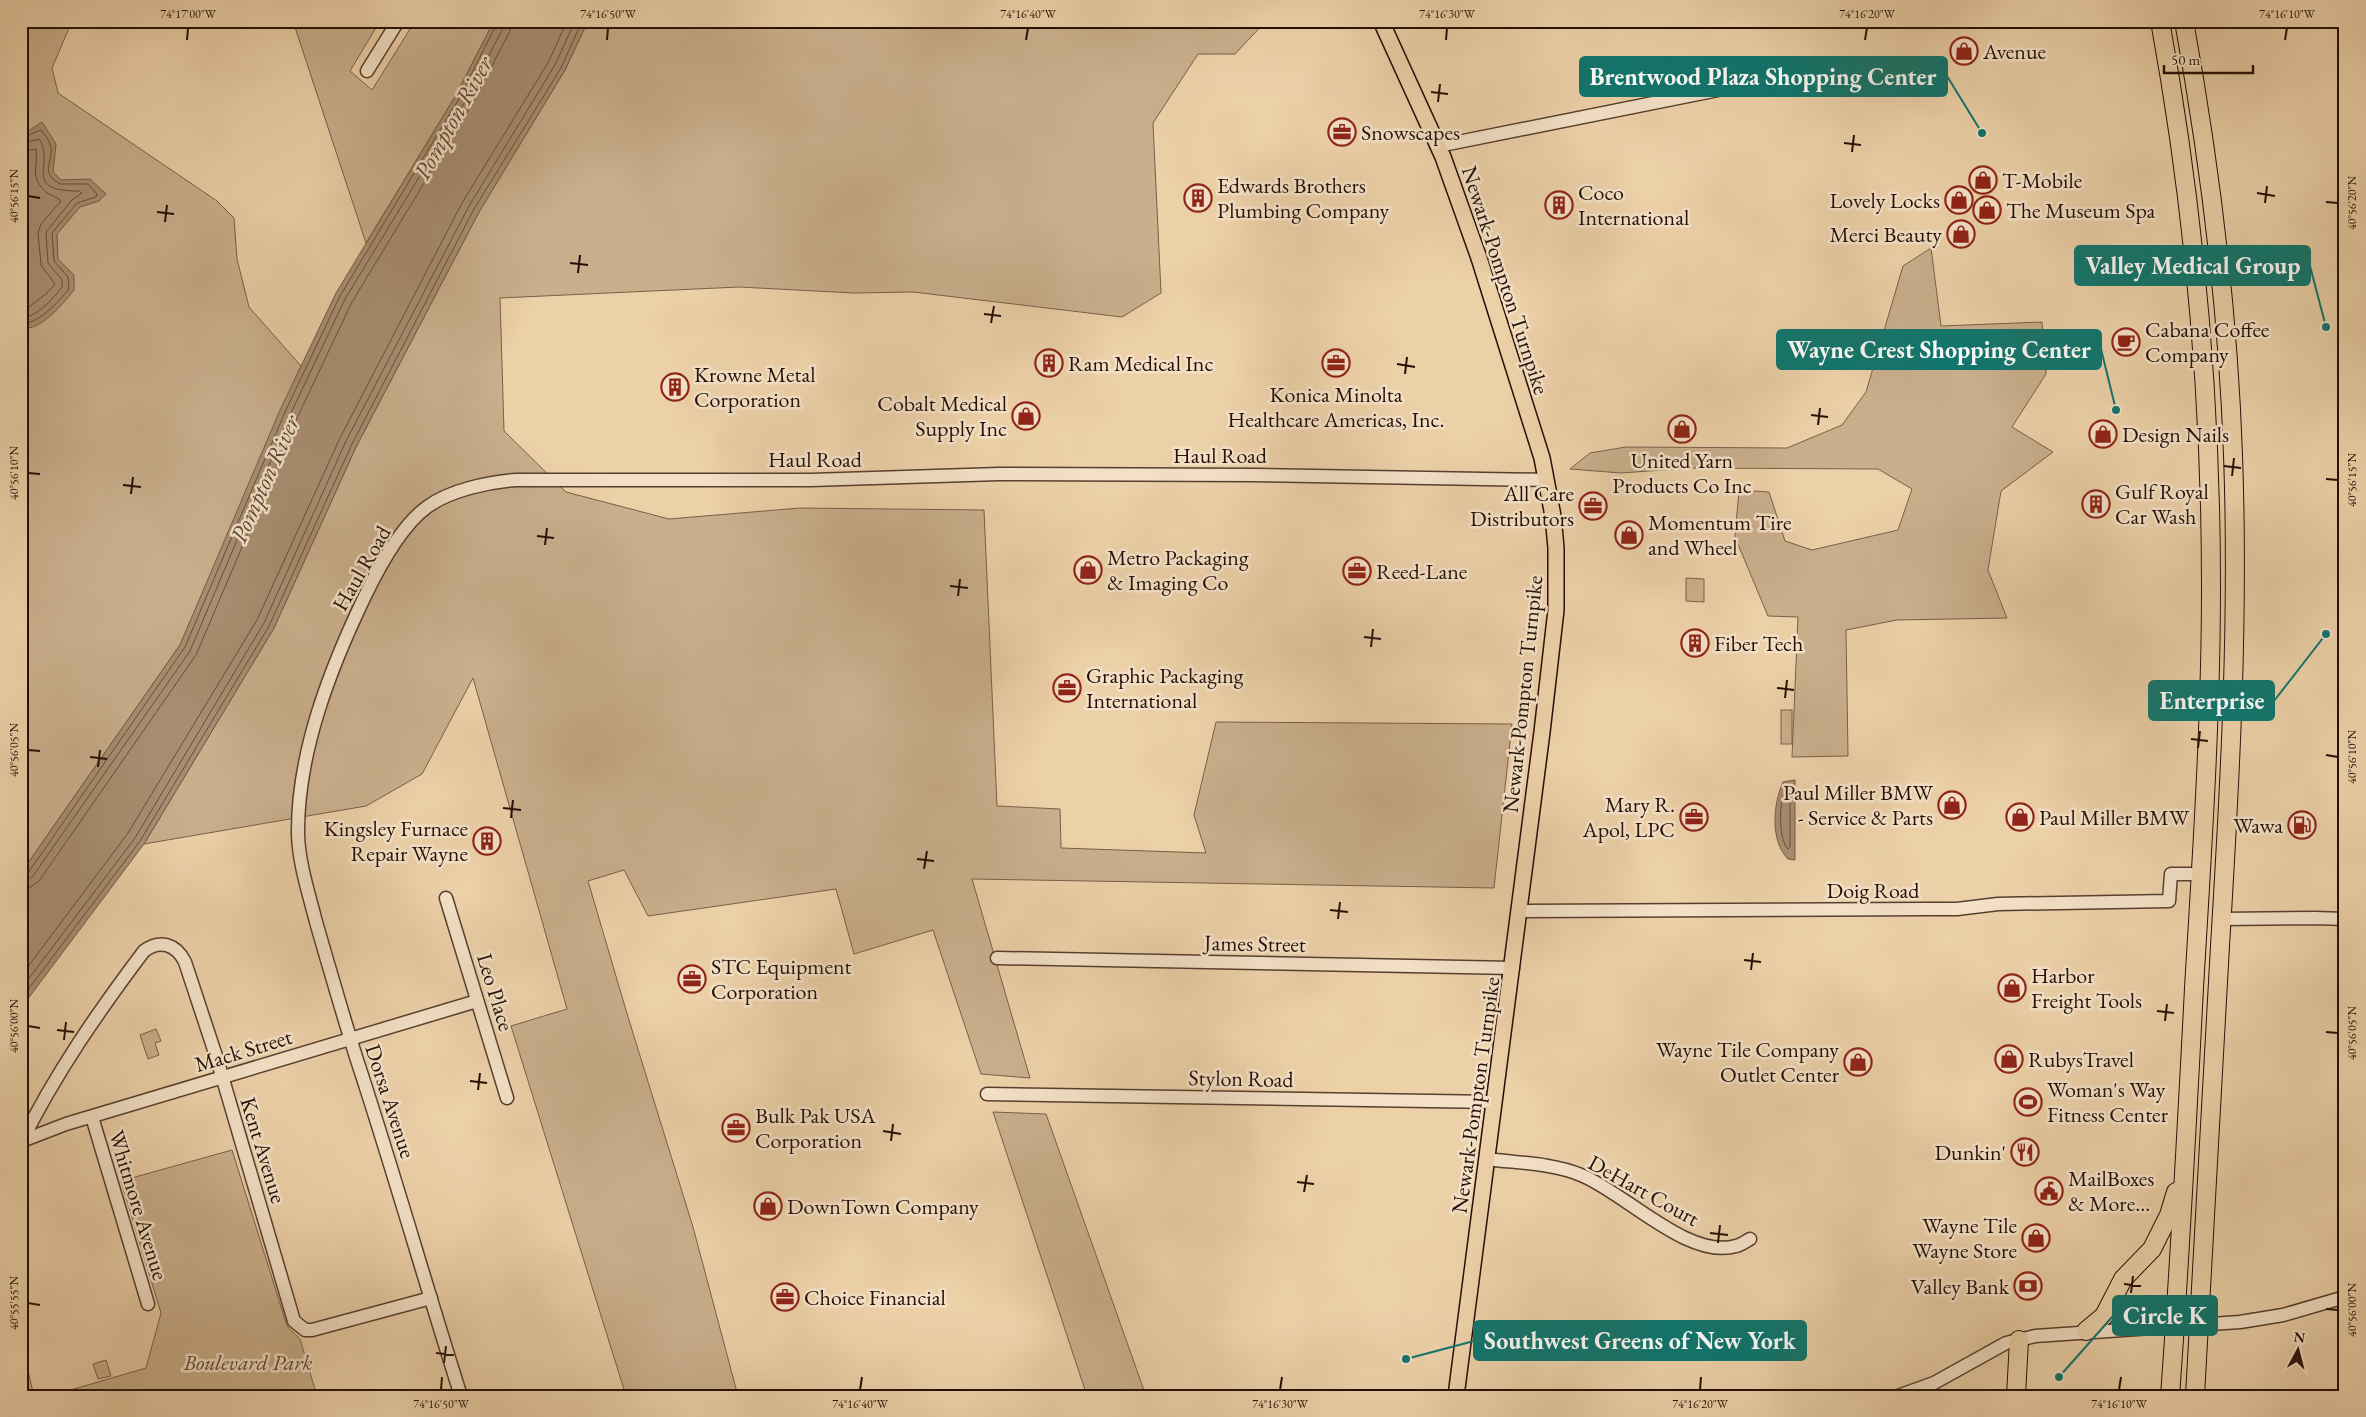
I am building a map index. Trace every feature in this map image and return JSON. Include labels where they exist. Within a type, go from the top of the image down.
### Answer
[{"type":"highway","points":[[2160,21],[2187,199],[2200,323],[2208,438],[2211,584],[2210,679],[2170,1396]]},
{"type":"highway","points":[[2184,21],[2199,105],[2216,234],[2228,365],[2233,451],[2235,567],[2234,689],[2195,1396]]},
{"type":"highway","points":[[2086,1331],[2104,1316],[2123,1278],[2152,1249],[2170,1215],[2184,1163]]},
{"type":"highway","points":[[2016,1396],[2019,1340]]},
{"type":"main road","name":"Newark-Pompton Turnpike","points":[[1381,21],[1438,146],[1479,258],[1537,440],[1547,480],[1556,548],[1556,610],[1513,968],[1456,1396]]},
{"type":"street","points":[[367,71],[398,21]]},
{"type":"street","points":[[1438,146],[1748,84]]},
{"type":"street","name":"Haul Road","points":[[300,815],[305,768],[321,703],[342,646],[371,583],[384,560],[406,528],[424,509],[464,490],[497,481],[811,480],[999,474],[1547,480]]},
{"type":"street","name":"Dorsa Avenue","points":[[300,815],[300,855],[308,892],[350,1039],[460,1396]]},
{"type":"street","name":"Doig Road","points":[[1520,911],[1957,909],[1998,904],[2169,900],[2171,874],[2200,874]]},
{"type":"street","name":"Leo Place","points":[[446,898],[507,1098]]},
{"type":"street","points":[[2222,919],[2315,918],[2345,920]]},
{"type":"street","name":"Kent Avenue","points":[[22,1142],[72,1052],[94,1018],[144,951],[160,943],[168,944],[182,956],[190,976],[294,1321],[306,1330],[312,1330],[431,1298]]},
{"type":"street","name":"James Street","points":[[997,958],[1513,968]]},
{"type":"street","name":"Mack Street","points":[[22,1142],[92,1117],[478,1001]]},
{"type":"street","name":"Stylon Road","points":[[987,1094],[1495,1102]]},
{"type":"street","name":"Whitmore Avenue","points":[[92,1117],[148,1304]]},
{"type":"street","name":"DeHart Court","points":[[1488,1159],[1581,1174],[1609,1189],[1658,1224],[1690,1240],[1721,1248],[1737,1246],[1750,1239]]},
{"type":"street","points":[[1898,1396],[1934,1383],[1990,1351],[2019,1340],[2052,1334],[2086,1331],[2199,1326],[2240,1322],[2282,1315],[2345,1297]]},
{"type":"green space","points":[[21,21],[72,21],[52,68],[58,93],[217,201],[234,218],[237,259],[249,307],[301,366],[180,645],[21,873]]},
{"type":"green space","points":[[293,21],[380,21],[350,71],[372,90],[415,21],[494,21],[456,95],[366,243]]},
{"type":"green space","points":[[588,21],[1266,21],[1235,54],[1198,54],[1153,123],[1161,293],[1122,317],[913,292],[854,293],[739,287],[500,298],[504,431],[566,492],[669,519],[800,508],[984,510],[997,806],[1060,809],[1061,848],[1206,853],[1194,815],[1216,722],[1512,724],[1494,888],[972,879],[1030,1078],[981,1074],[933,930],[854,954],[836,889],[648,916],[624,870],[588,881],[693,1227],[738,1396],[626,1396],[511,1026],[567,1009],[473,678],[422,774],[366,806],[144,844],[274,628],[356,447],[479,212],[565,70]]},
{"type":"green space","points":[[1931,248],[1941,326],[2042,322],[2046,374],[2012,427],[2053,452],[2001,491],[1988,570],[2007,618],[1897,620],[1846,630],[1848,756],[1792,757],[1798,617],[1768,616],[1735,537],[1739,490],[1769,492],[1785,541],[1812,550],[1898,530],[1912,489],[1878,469],[1690,468],[1621,473],[1570,469],[1590,453],[1626,447],[1787,448],[1842,425],[1866,392],[1903,266]]},
{"type":"green space","points":[[1686,578],[1704,579],[1704,602],[1686,601]]},
{"type":"green space","points":[[1781,710],[1792,710],[1792,744],[1781,744]]},
{"type":"green space","points":[[156,1029],[161,1041],[155,1043],[159,1055],[148,1059],[140,1035]]},
{"type":"green space","points":[[993,1112],[1046,1114],[1146,1396],[1087,1396]]},
{"type":"green space","name":"Boulevard Park","points":[[232,1150],[287,1326],[300,1339],[317,1396],[50,1396],[146,1368],[161,1313],[121,1181]]},
{"type":"green space","points":[[21,1341],[34,1396],[21,1396]]},
{"type":"green space","points":[[106,1360],[111,1376],[98,1379],[93,1364]]},
{"type":"water","name":"Pompton River","points":[[494,21],[588,21],[565,70],[479,212],[356,447],[274,628],[144,844],[21,1008],[21,873],[180,645],[280,410],[336,293],[456,95]]},
{"type":"water","points":[[42,122],[56,144],[53,172],[61,180],[90,179],[106,194],[99,201],[80,207],[57,234],[58,259],[74,275],[74,290],[51,316],[36,325],[21,329],[21,136]]},
{"type":"water","points":[[1795,780],[1795,860],[1788,859],[1778,842],[1775,811],[1783,782]]},
{"type":"place","name":"Avenue","points":[[1964,51]]},
{"type":"place","name":"Snowscapes","points":[[1342,132]]},
{"type":"place","name":"Brentwood Plaza Shopping Center","points":[[1982,133]]},
{"type":"place","name":"T-Mobile","points":[[1983,180]]},
{"type":"place","name":"Edwards Brothers Plumbing Company","points":[[1198,198]]},
{"type":"place","name":"Lovely Locks","points":[[1959,200]]},
{"type":"place","name":"Coco International","points":[[1559,205]]},
{"type":"place","name":"The Museum Spa","points":[[1987,210]]},
{"type":"place","name":"Merci Beauty","points":[[1961,234]]},
{"type":"place","name":"Valley Medical Group","points":[[2326,327]]},
{"type":"place","name":"Cabana Coffee Company","points":[[2126,342]]},
{"type":"place","name":"Ram Medical Inc","points":[[1049,363]]},
{"type":"place","name":"Konica Minolta Healthcare Americas, Inc.","points":[[1336,363]]},
{"type":"place","name":"Krowne Metal Corporation","points":[[675,387]]},
{"type":"place","name":"Wayne Crest Shopping Center","points":[[2116,410]]},
{"type":"place","name":"Cobalt Medical Supply Inc","points":[[1026,416]]},
{"type":"place","name":"United Yarn Products Co Inc","points":[[1682,429]]},
{"type":"place","name":"Design Nails","points":[[2103,434]]},
{"type":"place","name":"Gulf Royal Car Wash","points":[[2096,504]]},
{"type":"place","name":"All Care Distributors","points":[[1593,506]]},
{"type":"place","name":"Momentum Tire and Wheel","points":[[1629,535]]},
{"type":"place","name":"Metro Packaging & Imaging Co","points":[[1088,570]]},
{"type":"place","name":"Reed-Lane","points":[[1357,571]]},
{"type":"place","name":"Enterprise","points":[[2326,634]]},
{"type":"place","name":"Fiber Tech","points":[[1695,643]]},
{"type":"place","name":"Graphic Packaging International","points":[[1067,688]]},
{"type":"place","name":"Paul Miller BMW - Service & Parts","points":[[1952,805]]},
{"type":"place","name":"Mary R. Apol, LPC","points":[[1694,817]]},
{"type":"place","name":"Paul Miller BMW","points":[[2020,817]]},
{"type":"place","name":"Wawa","points":[[2302,825]]},
{"type":"place","name":"Kingsley Furnace Repair Wayne","points":[[487,841]]},
{"type":"place","name":"STC Equipment Corporation","points":[[692,979]]},
{"type":"place","name":"Harbor Freight Tools","points":[[2012,988]]},
{"type":"place","name":"RubysTravel","points":[[2009,1059]]},
{"type":"place","name":"Wayne Tile Company Outlet Center","points":[[1858,1062]]},
{"type":"place","name":"Woman's Way Fitness Center","points":[[2028,1102]]},
{"type":"place","name":"Bulk Pak USA Corporation","points":[[736,1128]]},
{"type":"place","name":"Dunkin'","points":[[2025,1152]]},
{"type":"place","name":"MailBoxes & More...","points":[[2049,1191]]},
{"type":"place","name":"DownTown Company","points":[[768,1206]]},
{"type":"place","name":"Wayne Tile Wayne Store","points":[[2036,1238]]},
{"type":"place","name":"Valley Bank","points":[[2028,1286]]},
{"type":"place","name":"Choice Financial","points":[[785,1297]]},
{"type":"place","name":"Southwest Greens of New York","points":[[1406,1359]]},
{"type":"place","name":"Circle K","points":[[2059,1377]]}]
